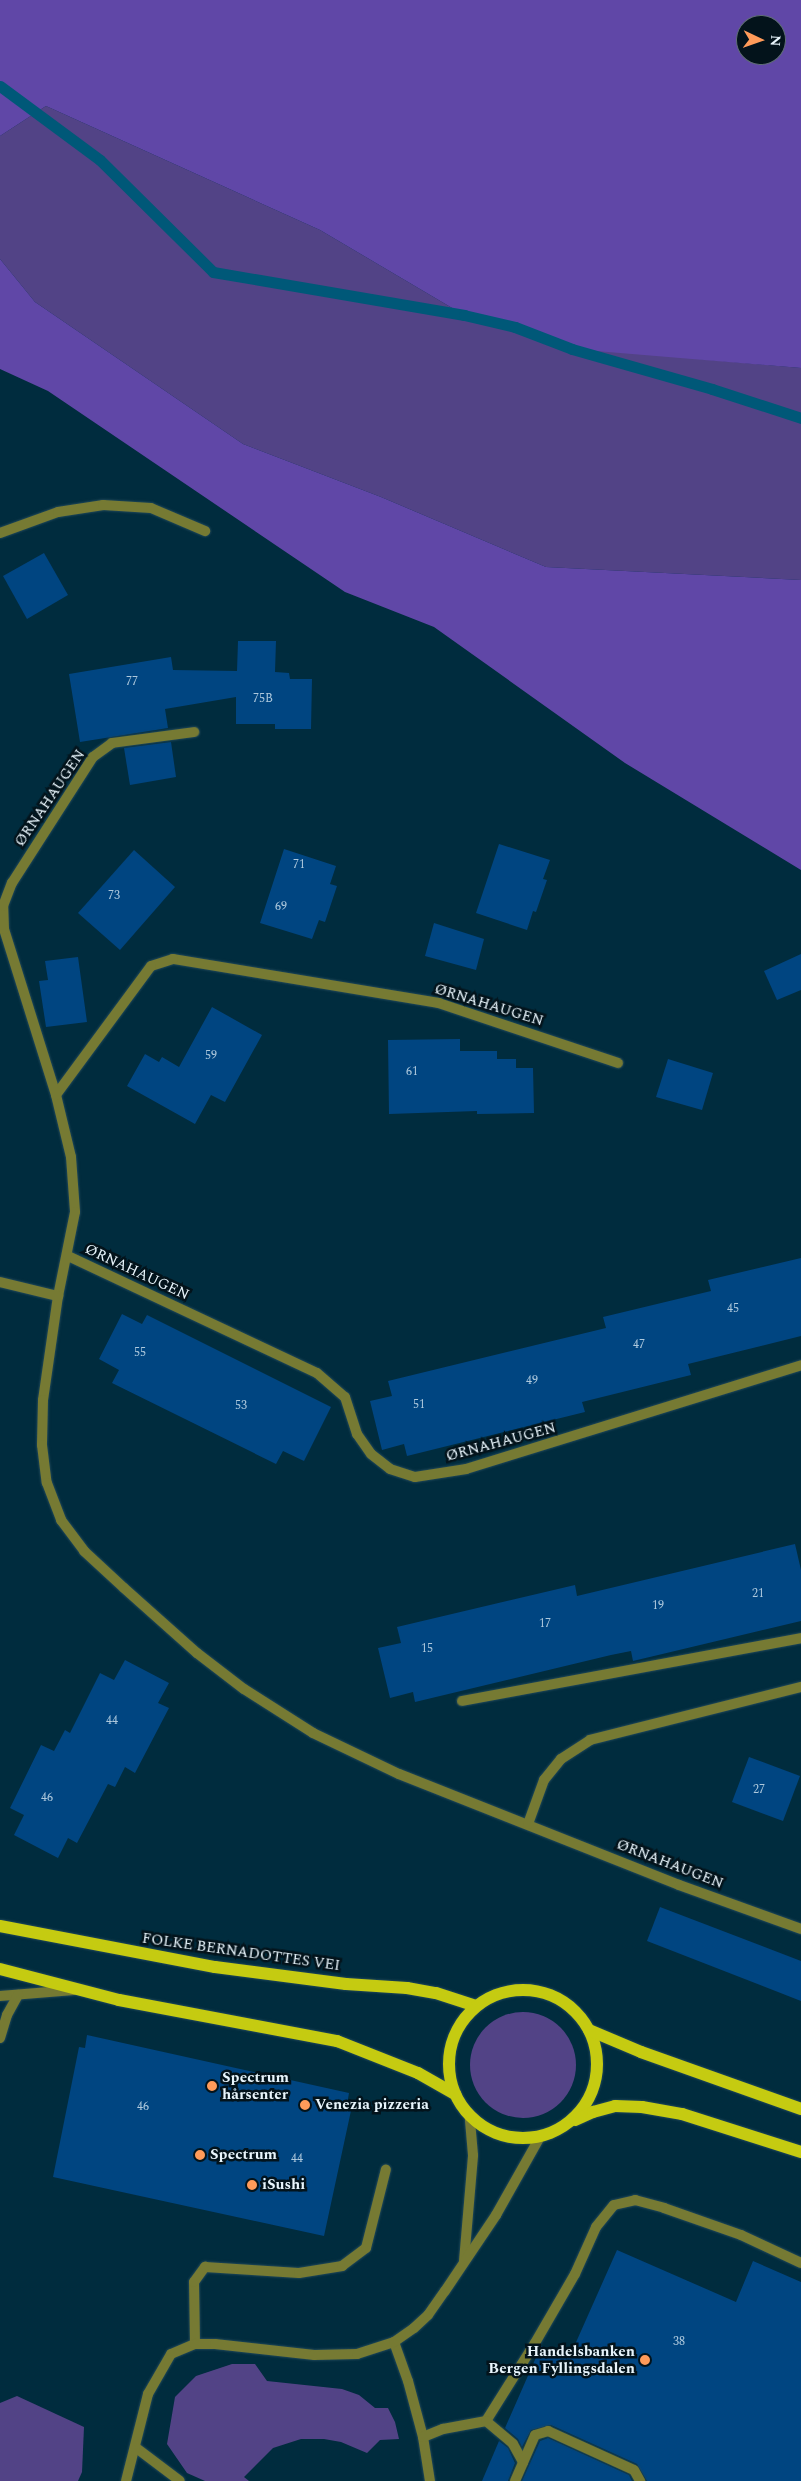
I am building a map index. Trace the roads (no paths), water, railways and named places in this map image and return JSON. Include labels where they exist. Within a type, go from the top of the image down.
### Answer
[{"type":"main road","name":"FOLKE BERNADOTTES VEI","points":[[0,1926],[215,1967],[346,1984],[407,1988],[436,1993],[476,2006]]},
{"type":"main road","points":[[0,1970],[76,1990],[164,2009],[337,2041],[418,2072],[455,2094]]},
{"type":"main road","points":[[529,1990],[547,1994],[564,2002],[578,2014],[589,2030],[595,2048],[596,2081],[581,2111],[555,2132],[540,2137],[522,2139],[503,2136],[485,2128],[470,2117],[455,2094],[450,2079],[451,2047],[456,2032],[476,2006],[492,1996],[510,1991],[529,1990]]},
{"type":"main road","points":[[589,2030],[642,2052],[801,2109]]},
{"type":"main road","points":[[568,2123],[593,2112],[615,2106],[642,2107],[682,2114],[801,2152]]},
{"type":"street","points":[[0,533],[58,512],[103,505],[151,508],[205,531]]},
{"type":"street","name":"ØRNAHAUGEN","points":[[194,732],[112,744],[93,757],[12,883],[3,906],[4,929],[56,1095],[71,1157],[75,1212],[68,1256],[58,1296],[43,1400],[42,1445],[47,1483],[61,1520],[84,1551],[197,1653],[244,1689],[305,1728],[399,1774],[679,1885],[801,1929]]},
{"type":"street","name":"ØRNAHAUGEN","points":[[56,1095],[151,966],[174,959],[439,1003],[618,1063]]},
{"type":"street","name":"ØRNAHAUGEN","points":[[68,1256],[317,1373],[345,1397],[356,1434],[371,1454],[390,1469],[415,1477],[466,1469],[484,1464],[801,1365]]},
{"type":"street","points":[[0,1282],[58,1296]]},
{"type":"street","points":[[462,1701],[801,1638]]},
{"type":"street","points":[[528,1824],[544,1780],[562,1759],[590,1740],[801,1687]]},
{"type":"street","points":[[0,1996],[76,1990]]},
{"type":"street","points":[[0,2038],[7,2015],[18,1995]]},
{"type":"street","points":[[464,2262],[473,2155],[470,2117]]},
{"type":"street","points":[[126,2481],[148,2394],[171,2354],[195,2344],[216,2344],[314,2355],[357,2354],[394,2342],[428,2315],[496,2216],[540,2137]]},
{"type":"street","points":[[195,2344],[194,2282],[205,2267],[299,2273],[342,2266],[366,2248],[386,2169]]},
{"type":"street","points":[[423,2437],[444,2429],[486,2421],[536,2343],[575,2274],[596,2227],[614,2205],[635,2200],[664,2208],[740,2235],[801,2262]]},
{"type":"street","points":[[394,2342],[408,2380],[423,2437],[430,2481]]},
{"type":"street","points":[[486,2421],[513,2444],[523,2462]]},
{"type":"street","points":[[515,2481],[535,2435],[548,2431],[634,2470],[640,2481]]},
{"type":"street","points":[[134,2447],[180,2481]]},
{"type":"waterway","points":[[0,86],[100,160],[213,272],[464,315],[515,327],[572,349],[712,389],[801,418]]},
{"type":"place","name":"Spectrum hårsenter","points":[[212,2086]]},
{"type":"place","name":"Venezia pizzeria","points":[[305,2105]]},
{"type":"place","name":"Spectrum","points":[[200,2155]]},
{"type":"place","name":"iSushi","points":[[252,2185]]},
{"type":"place","name":"Handelsbanken Bergen Fyllingsdalen","points":[[645,2360]]}]
